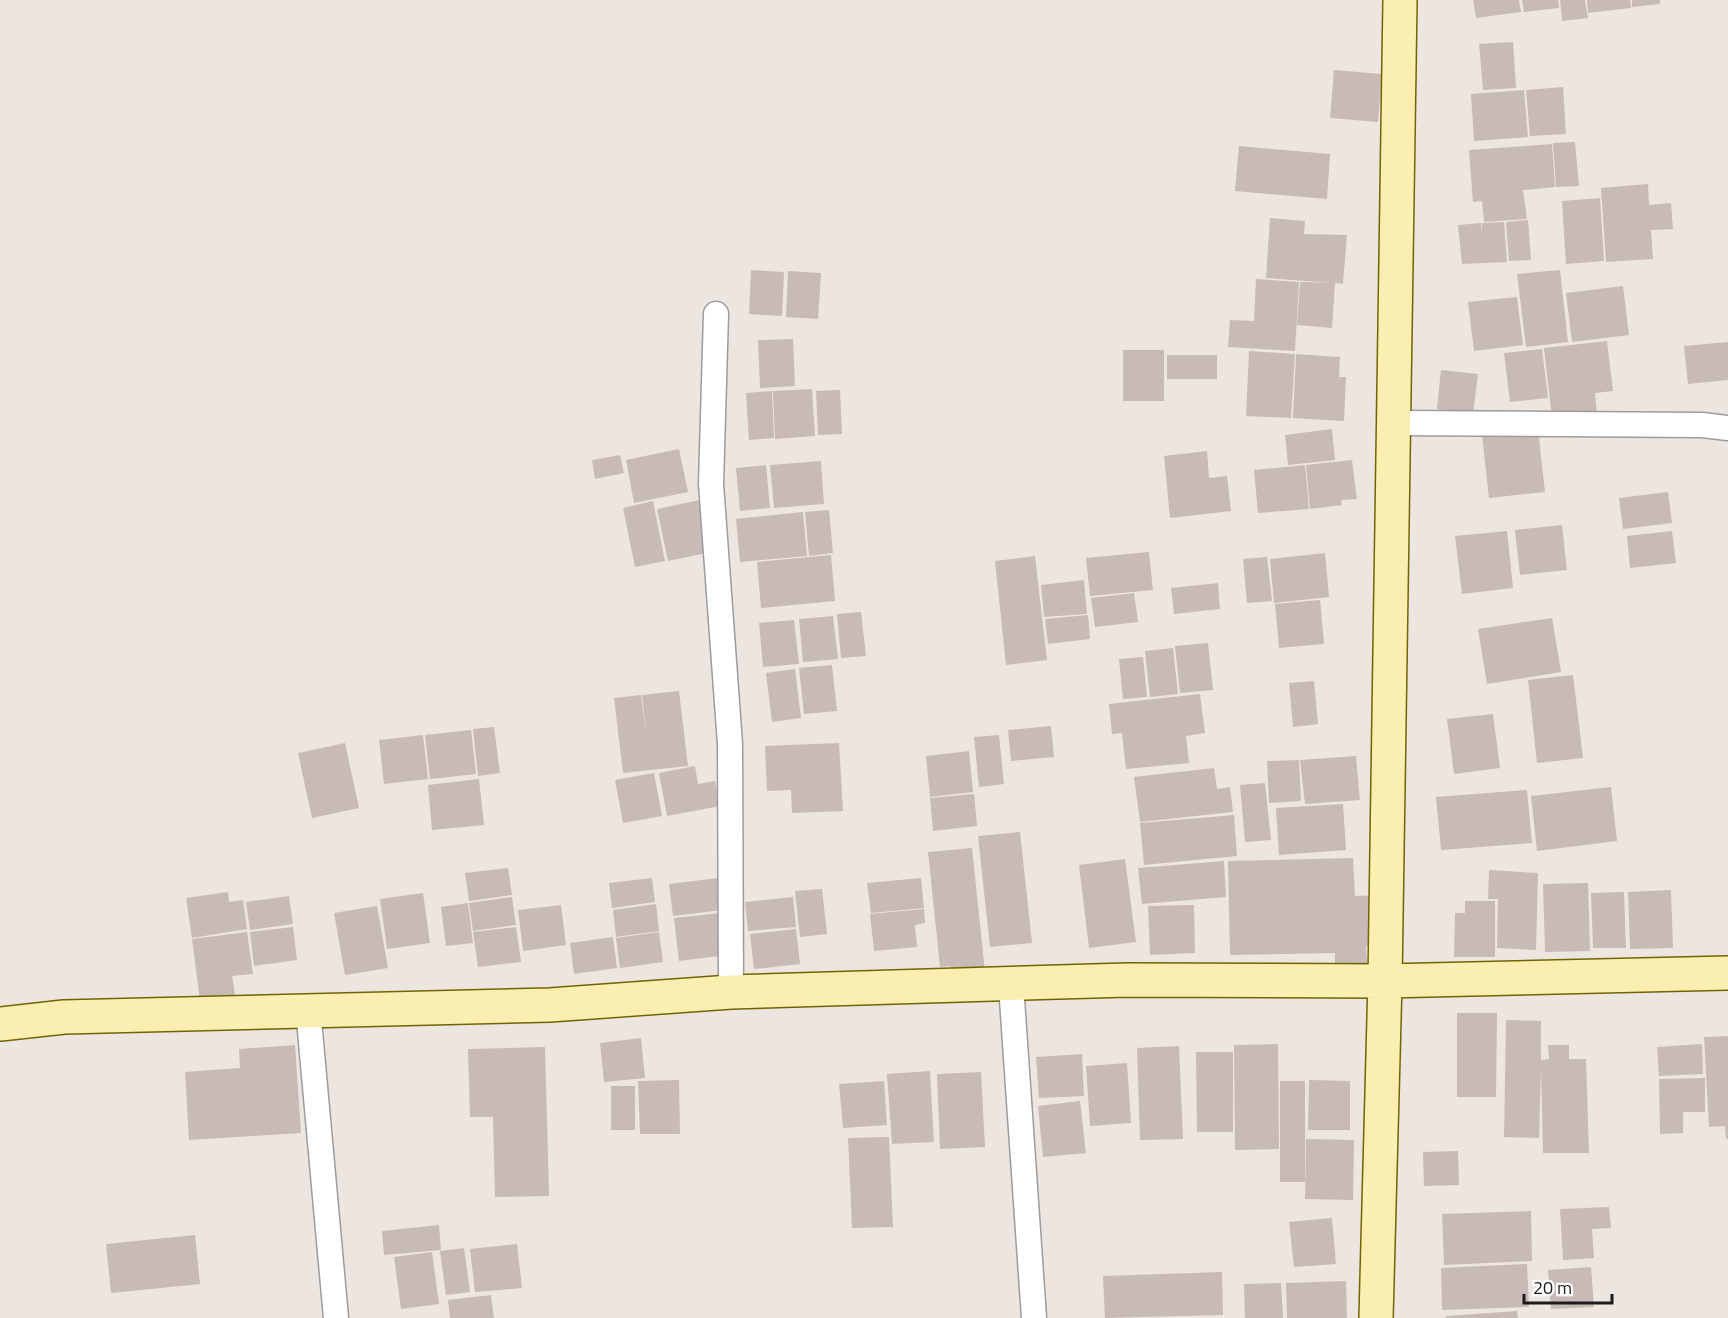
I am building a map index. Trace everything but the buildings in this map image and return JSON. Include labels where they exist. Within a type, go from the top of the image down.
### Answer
[{"type":"street","points":[[1376,1318],[1385,981],[1400,0]]},
{"type":"street","points":[[716,314],[711,484],[730,744],[731,992]]},
{"type":"street","points":[[1395,423],[1702,425],[1728,428]]},
{"type":"street","points":[[0,1024],[64,1017],[308,1009],[550,1005],[731,992],[1127,980],[1385,981],[1728,973]]},
{"type":"street","points":[[1011,985],[1034,1318]]},
{"type":"street","points":[[308,1009],[336,1318]]}]
